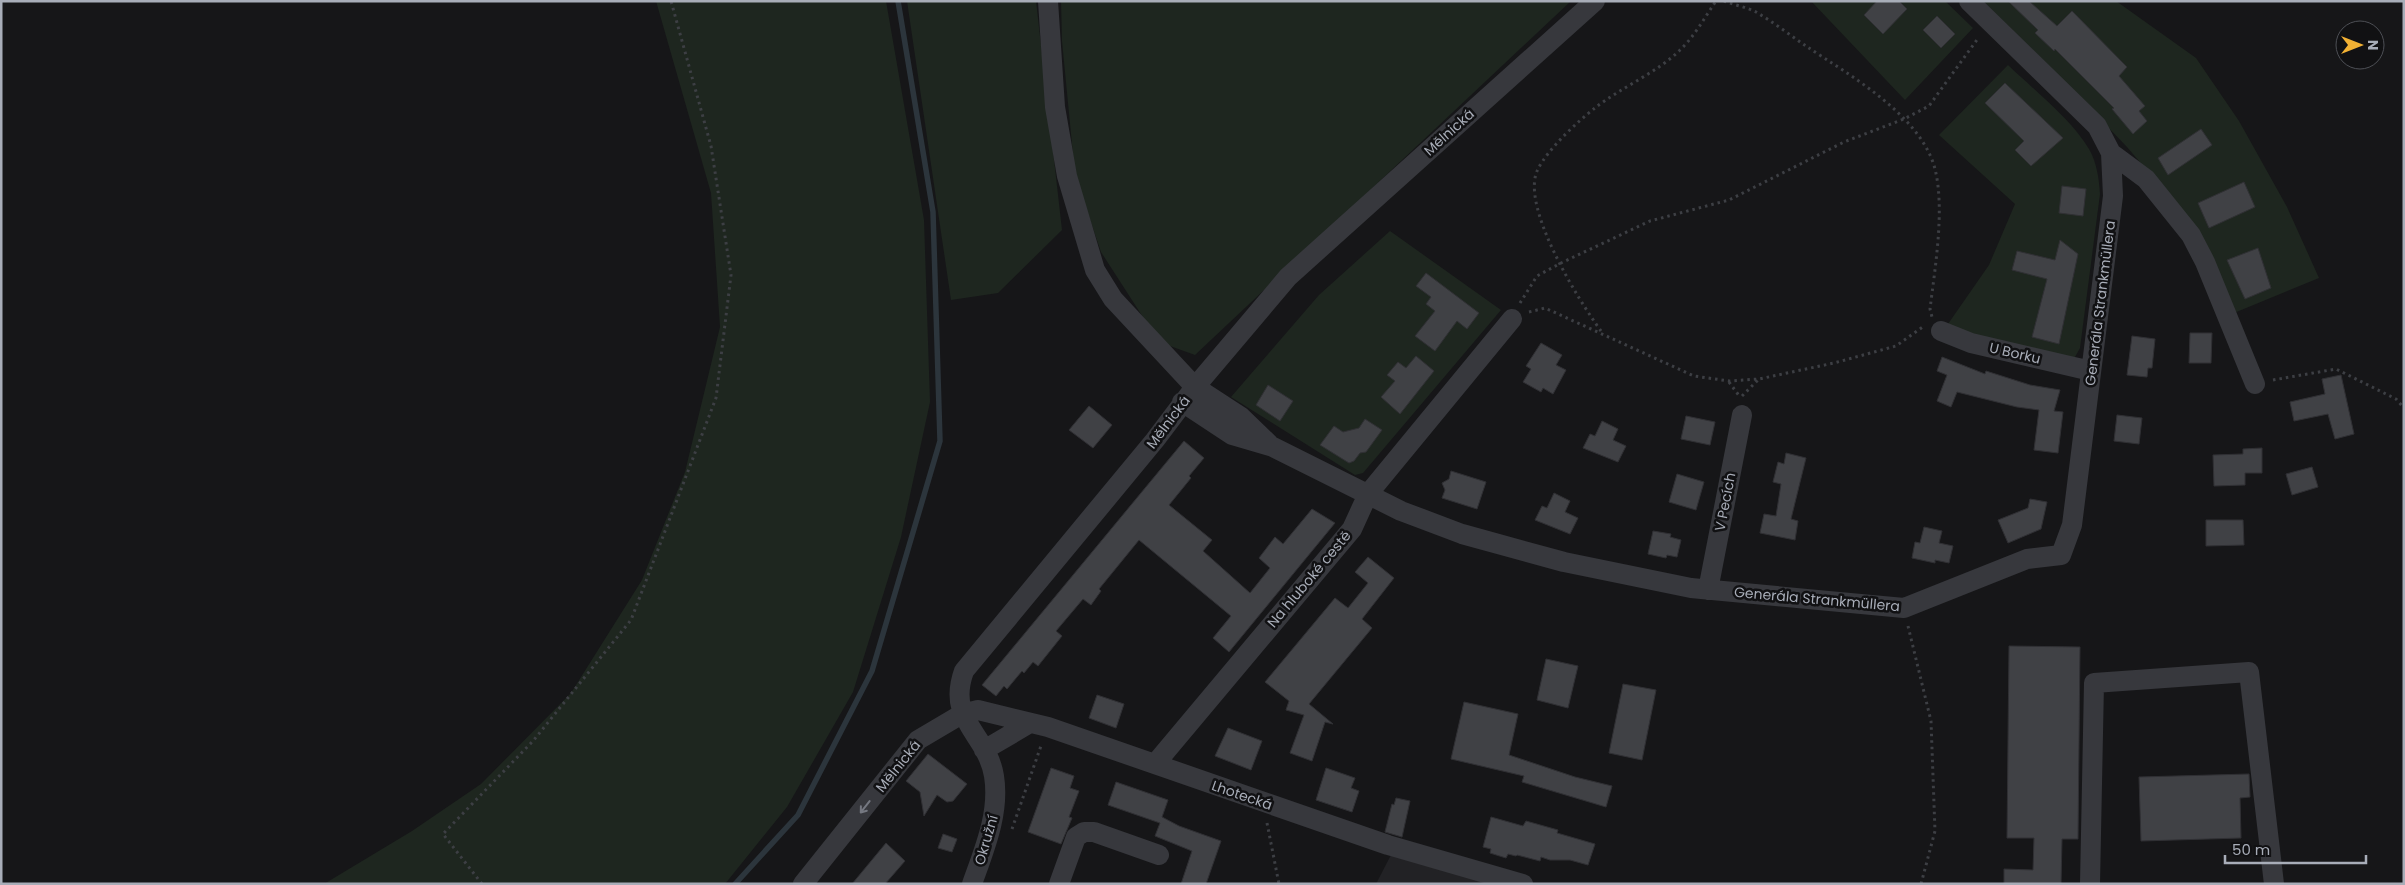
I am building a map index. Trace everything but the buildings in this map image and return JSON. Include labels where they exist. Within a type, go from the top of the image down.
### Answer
[{"type":"street","name":"Generála Strankmüllera","points":[[1048,1],[1055,107],[1067,176],[1095,270],[1113,299],[1189,394],[1241,416],[1272,447],[1401,511],[1462,534],[1564,562],[1708,590],[1904,608],[2027,559],[2061,555],[2072,524],[2113,196],[2111,153],[2097,126],[1969,1]]},
{"type":"street","name":"Mělnická","points":[[803,884],[918,740],[962,714],[958,692],[964,671],[1154,440],[1189,394],[1288,276],[1595,1]]},
{"type":"street","name":"Generála Strankmüllera","points":[[2111,153],[2146,179],[2191,235],[2205,262],[2255,384]]},
{"type":"street","name":"Na hluboké cestě","points":[[1154,764],[1352,529],[1368,494],[1512,319]]},
{"type":"street","name":"U Borku","points":[[1937,325],[1971,343],[2091,371]]},
{"type":"street","name":"V Pecích","points":[[1708,590],[1741,406]]},
{"type":"street","points":[[2090,884],[2094,683],[2249,672],[2274,884]]},
{"type":"street","name":"Lhotecká","points":[[962,714],[986,710],[1039,725],[1388,845],[1523,884]]},
{"type":"street","name":"Okružní","points":[[962,714],[984,750],[994,774],[996,796],[993,819],[972,884]]},
{"type":"street","points":[[984,750],[1039,725]]},
{"type":"street","points":[[1059,884],[1076,837],[1084,832],[1094,832],[1159,855]]},
{"type":"path","points":[[482,884],[443,834],[533,741],[631,620],[716,398],[731,275],[711,146],[671,1]]},
{"type":"path","points":[[1602,332],[1583,306],[1543,229],[1534,194],[1537,170],[1551,151],[1595,108],[1680,50],[1716,1]]},
{"type":"path","points":[[1512,319],[1545,308],[1602,332],[1694,376],[1729,381],[1759,379],[1834,363],[1896,346],[1937,325],[1930,309],[1936,259],[1938,198],[1935,169],[1923,143],[1904,119],[1865,86],[1755,12],[1724,1]]},
{"type":"path","points":[[1512,319],[1536,276],[1561,263],[1650,221],[1729,200],[1844,142],[1904,119],[1929,106],[1990,22]]},
{"type":"path","points":[[2255,384],[2336,369],[2396,399],[2404,408]]},
{"type":"path","points":[[1729,381],[1741,406]]},
{"type":"path","points":[[1904,608],[1932,721],[1935,831],[1922,884]]},
{"type":"path","points":[[1008,838],[1039,725]]},
{"type":"path","points":[[1262,802],[1279,884]]},
{"type":"shaded area","points":[[656,1],[886,1],[924,220],[930,402],[901,537],[853,692],[787,807],[725,884],[324,884],[412,831],[481,784],[571,693],[642,580],[685,472],[720,327],[711,193]]},
{"type":"shaded area","points":[[907,1],[1036,1],[1062,230],[998,293],[951,300]]},
{"type":"shaded area","points":[[1061,1],[1571,1],[1195,355],[1159,342],[1101,252],[1075,175],[1062,41]]},
{"type":"shaded area","points":[[1811,1],[1945,1],[1973,28],[1905,100]]},
{"type":"shaded area","points":[[1983,1],[2116,1],[2196,58],[2239,121],[2287,207],[2319,278],[2234,313],[2185,215],[2127,147]]},
{"type":"shaded area","points":[[2008,65],[2073,127],[2089,149],[2097,171],[2100,194],[2080,348],[2075,357],[2066,359],[1976,336],[1948,324],[1989,265],[2015,204],[1939,135]]},
{"type":"shaded area","points":[[1390,231],[1501,310],[1363,473],[1355,475],[1231,397],[1319,295]]},
{"type":"shaded area","points":[[1392,853],[1497,884],[1376,884]]},
{"type":"waterway","points":[[735,884],[798,815],[872,671],[940,441],[933,212],[898,1]]}]
